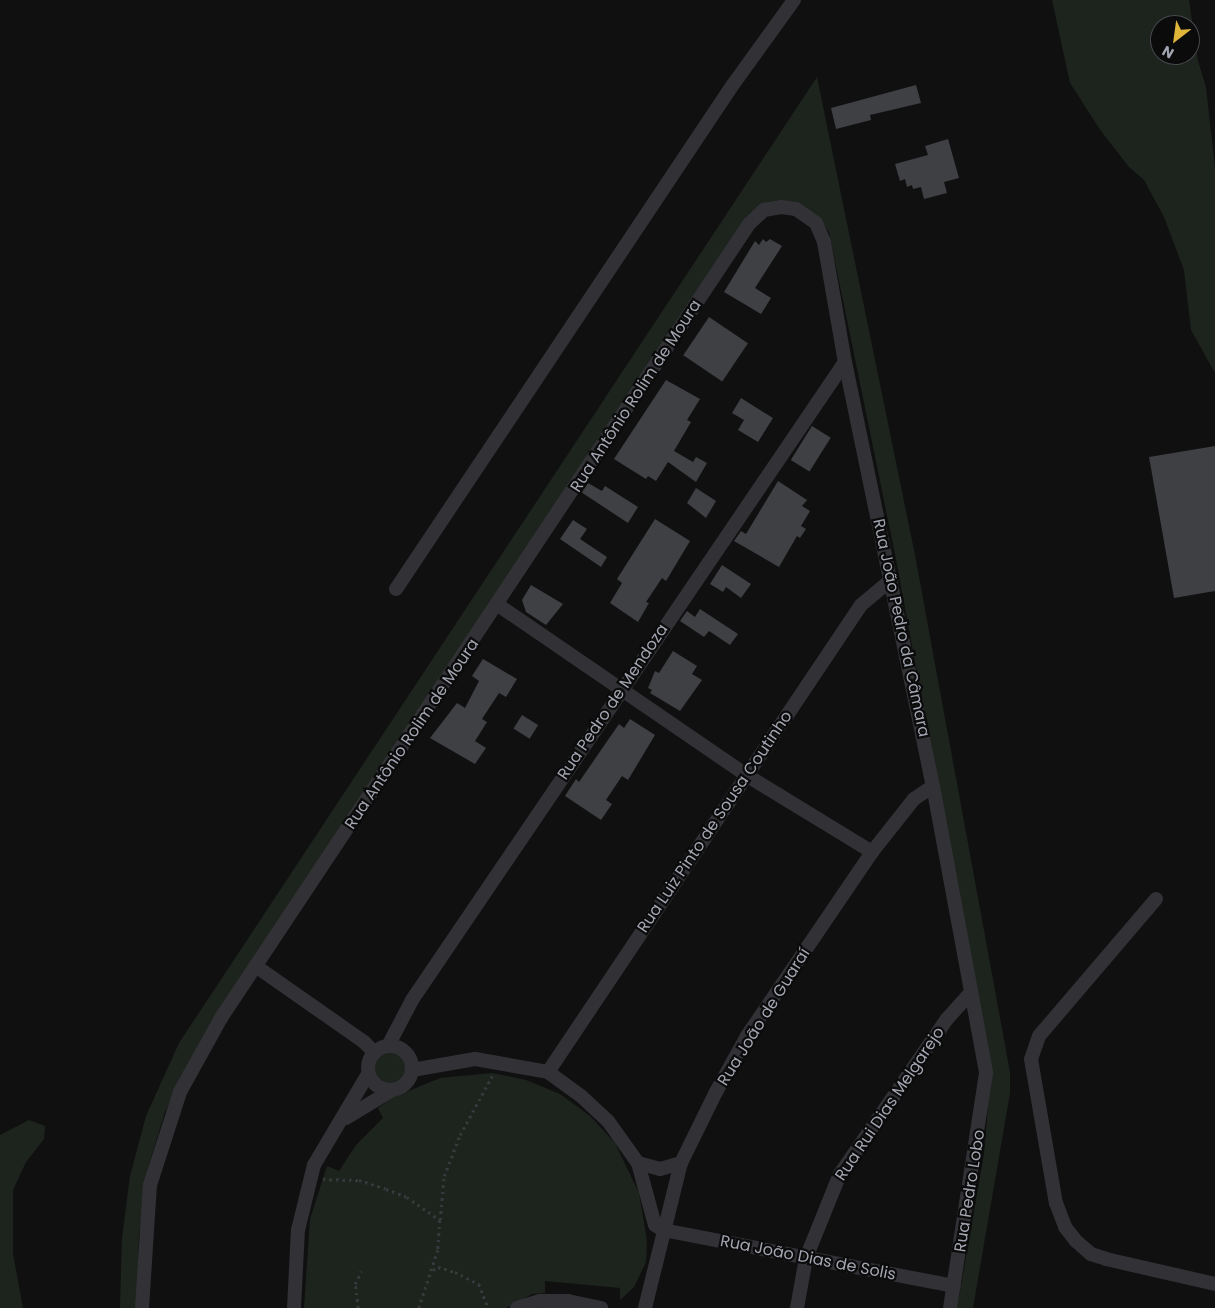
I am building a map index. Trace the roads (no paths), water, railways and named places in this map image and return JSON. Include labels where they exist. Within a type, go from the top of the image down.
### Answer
[{"type":"street","points":[[396,589],[732,86],[794,0]]},
{"type":"street","name":"Rua João Pedro da Câmara","points":[[781,207],[796,209],[816,223],[824,242],[845,362],[892,579],[933,786],[986,1073]]},
{"type":"street","name":"Rua Antônio Rolim de Moura","points":[[142,1308],[150,1185],[169,1121],[202,1051],[750,224],[764,210],[781,207]]},
{"type":"street","name":"Rua Pedro de Mendoza","points":[[388,1046],[412,1000],[845,362]]},
{"type":"street","name":"Rua Luiz Pinto de Sousa Coutinho","points":[[548,1072],[861,605],[892,579]]},
{"type":"street","points":[[498,604],[746,775],[872,852]]},
{"type":"street","name":"Rua João de Guaraí","points":[[644,1308],[681,1163],[748,1036],[872,852],[914,799],[933,786]]},
{"type":"street","points":[[1156,899],[1039,1036],[1030,1059],[1056,1203],[1065,1227],[1076,1241],[1091,1254],[1106,1259],[1215,1284]]},
{"type":"street","points":[[257,967],[364,1042],[374,1052]]},
{"type":"street","name":"Rua Rui Dias Melgarejo","points":[[797,1308],[806,1258],[840,1174],[947,1019],[971,992]]},
{"type":"street","points":[[294,1308],[298,1230],[314,1165],[345,1118],[368,1074],[368,1066],[374,1052],[388,1046],[402,1050],[411,1062],[412,1070],[405,1084],[345,1118]]},
{"type":"street","points":[[412,1070],[476,1059],[548,1072],[581,1096],[608,1121],[638,1163],[655,1225],[663,1230]]},
{"type":"street","name":"Rua Pedro Lobo","points":[[950,1308],[986,1073]]},
{"type":"street","points":[[368,1074],[377,1086],[392,1090]]},
{"type":"street","points":[[638,1163],[660,1169],[681,1163]]},
{"type":"street","name":"Rua João Dias de Solis","points":[[663,1230],[954,1286]]},
{"type":"street","points":[[517,1308],[540,1301],[568,1301],[601,1308]]}]
